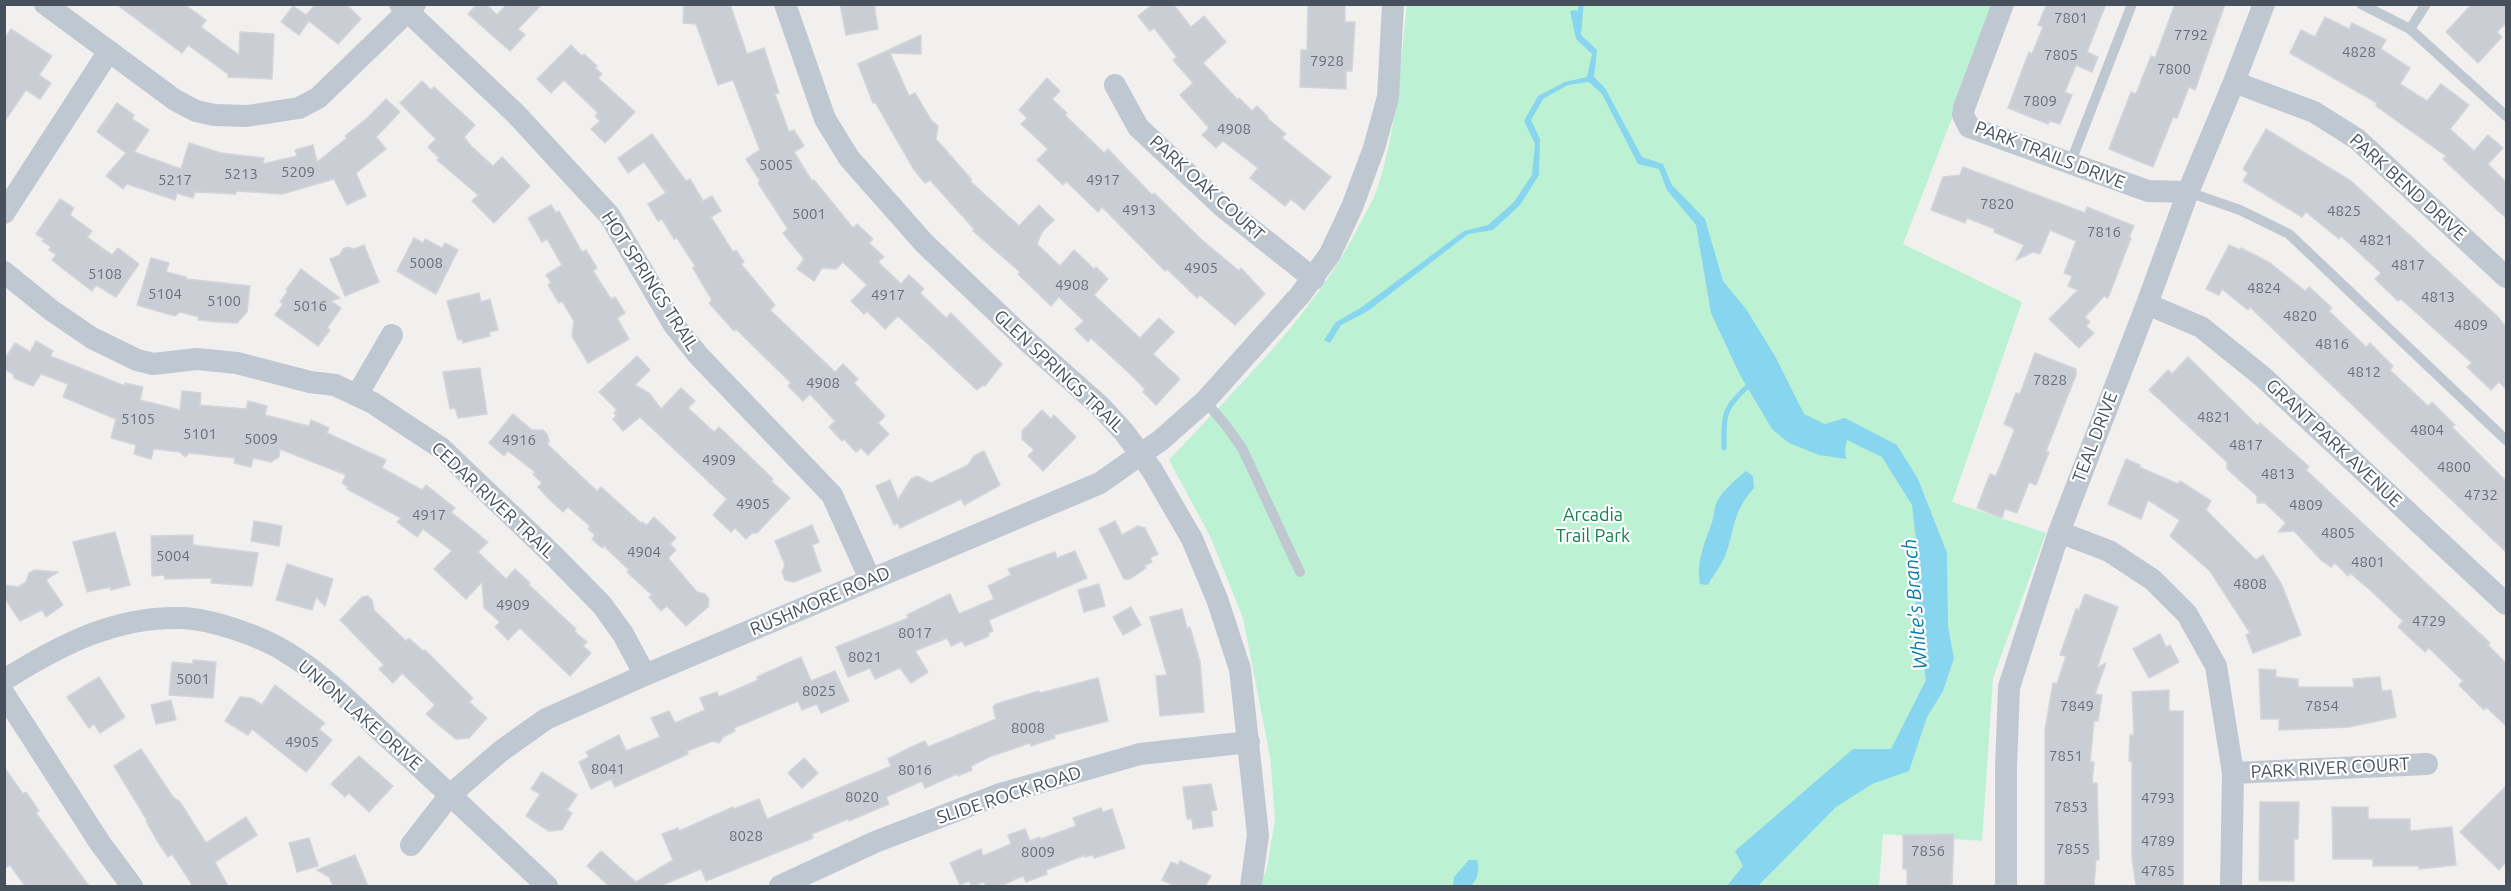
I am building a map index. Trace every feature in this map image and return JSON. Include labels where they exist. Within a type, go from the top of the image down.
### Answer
[{"type":"street","points":[[45,4],[175,100],[196,111],[214,115],[247,116],[299,108],[318,98],[408,7]]},
{"type":"street","name":"GLEN SPRINGS TRAIL","points":[[785,4],[825,118],[849,159],[924,243],[1027,341],[1100,406],[1124,432],[1141,455],[1192,539],[1214,590],[1240,669],[1258,835],[1251,886]]},
{"type":"street","name":"RUSHMORE ROAD","points":[[411,845],[450,795],[501,751],[546,719],[870,579],[1100,483],[1161,440],[1204,401],[1237,365],[1314,279],[1330,254],[1352,207],[1374,148],[1388,97],[1393,4]]},
{"type":"street","name":"PARK TRAILS DRIVE","points":[[2003,4],[1974,79],[1963,115],[1969,127],[2148,191],[2188,192]]},
{"type":"street","name":"TEAL DRIVE","points":[[2006,886],[2006,768],[2010,687],[2059,532],[2188,192],[2264,4]]},
{"type":"street","name":"HOT SPRINGS TRAIL","points":[[408,7],[516,114],[610,216],[674,325],[698,355],[832,495],[870,579]]},
{"type":"street","points":[[4,213],[109,51]]},
{"type":"street","name":"PARK BEND DRIVE","points":[[2234,82],[2314,112],[2357,139],[2506,277]]},
{"type":"street","name":"PARK OAK COURT","points":[[1115,85],[1138,127],[1223,207],[1314,279]]},
{"type":"street","name":"CEDAR RIVER TRAIL","points":[[4,272],[51,310],[92,338],[137,360],[153,364],[197,359],[237,363],[310,382],[334,385],[373,403],[441,448],[555,556],[602,605],[623,634],[645,675]]},
{"type":"street","name":"GRANT PARK AVENUE","points":[[2147,304],[2201,327],[2263,377],[2506,604]]},
{"type":"street","points":[[357,396],[392,334]]},
{"type":"street","points":[[2059,532],[2109,551],[2154,580],[2187,614],[2216,666],[2233,772],[2231,886]]},
{"type":"street","name":"UNION LAKE DRIVE","points":[[4,680],[51,651],[98,631],[136,621],[183,618],[206,621],[254,637],[285,651],[331,685],[547,886]]},
{"type":"street","points":[[4,694],[100,843],[132,886]]},
{"type":"street","name":"SLIDE ROCK ROAD","points":[[780,886],[875,842],[1000,794],[1140,754],[1249,742]]},
{"type":"street","name":"PARK RIVER COURT","points":[[2233,772],[2427,764]]},
{"type":"lane","points":[[2069,164],[2132,4]]},
{"type":"lane","points":[[2361,4],[2410,29],[2506,116]]},
{"type":"lane","points":[[2410,29],[2426,4]]},
{"type":"lane","points":[[2188,192],[2240,210],[2289,234],[2506,440]]},
{"type":"lane","points":[[1204,401],[1242,448],[1300,572]]},
{"type":"green space","name":"Arcadia Trail Park","points":[[1407,5],[1996,5],[1903,244],[2022,302],[1952,502],[2046,533],[1993,678],[1982,841],[1883,834],[1879,886],[1260,886],[1267,868],[1275,819],[1270,756],[1243,618],[1210,536],[1169,460],[1299,318],[1343,255],[1374,198],[1384,167],[1397,98]]},
{"type":"water","points":[[1577,10],[1581,35],[1597,50],[1594,77],[1605,88],[1642,157],[1663,164],[1672,185],[1705,219],[1723,281],[1746,309],[1775,356],[1804,414],[1825,424],[1845,418],[1897,445],[1918,479],[1947,553],[1948,627],[1954,658],[1943,691],[1927,717],[1909,771],[1872,784],[1836,807],[1758,886],[1727,886],[1743,866],[1735,851],[1853,749],[1891,749],[1926,680],[1916,604],[1916,539],[1912,505],[1882,457],[1847,440],[1846,459],[1819,455],[1789,443],[1772,429],[1740,375],[1711,313],[1696,225],[1667,190],[1659,169],[1638,164],[1602,94],[1589,82],[1568,85],[1543,99],[1531,120],[1540,139],[1539,175],[1520,205],[1493,230],[1468,234],[1368,311],[1341,325],[1330,343],[1324,340],[1336,322],[1362,307],[1464,231],[1488,225],[1514,202],[1532,175],[1535,144],[1524,121],[1538,96],[1565,82],[1587,77],[1592,54],[1576,39],[1570,11]]},
{"type":"water","points":[[1746,471],[1753,476],[1754,488],[1741,506],[1725,556],[1708,585],[1700,584],[1700,561],[1717,501],[1728,487]]},
{"type":"water","points":[[1469,860],[1477,860],[1478,874],[1475,880],[1471,886],[1453,886],[1454,877]]},
{"type":"building","points":[[116,4],[184,4],[206,20],[201,27],[239,55],[240,32],[274,34],[272,79],[228,77],[228,74],[188,45],[182,53]]},
{"type":"building","points":[[316,4],[346,4],[361,19],[338,44],[309,21],[299,35],[281,22],[293,6],[306,15]]},
{"type":"building","points":[[477,4],[486,4],[497,15],[507,4],[542,4],[518,29],[525,35],[510,51],[468,14]]},
{"type":"building","points":[[684,4],[730,4],[747,54],[764,48],[779,93],[775,94],[789,132],[794,130],[804,146],[794,152],[812,181],[814,180],[853,228],[857,224],[873,239],[869,243],[884,257],[878,262],[901,284],[909,275],[924,289],[920,293],[946,318],[951,313],[1002,364],[985,386],[977,390],[898,316],[885,329],[867,311],[864,314],[851,301],[867,285],[843,262],[836,269],[822,268],[814,281],[797,269],[804,259],[783,233],[788,229],[758,183],[760,181],[746,159],[760,150],[733,80],[718,85],[696,24],[683,23]]},
{"type":"building","points":[[840,4],[874,4],[878,29],[846,35]]},
{"type":"building","points":[[1153,4],[1173,4],[1191,27],[1204,16],[1226,42],[1203,63],[1237,99],[1239,98],[1252,111],[1257,106],[1286,134],[1282,138],[1331,177],[1304,210],[1291,199],[1285,206],[1250,178],[1258,168],[1223,141],[1216,148],[1202,135],[1209,128],[1180,95],[1193,83],[1173,60],[1177,57],[1154,28],[1150,31],[1138,16]]},
{"type":"building","points":[[1308,4],[1345,5],[1345,22],[1355,22],[1352,71],[1346,71],[1346,89],[1300,87],[1301,50],[1307,50]]},
{"type":"building","points":[[2047,4],[2106,4],[2087,52],[2098,57],[2092,72],[2076,65],[2065,92],[2072,95],[2060,124],[2050,121],[2048,124],[2008,108],[2029,52],[2032,54],[2043,27],[2038,25]]},
{"type":"building","points":[[2175,4],[2225,4],[2195,90],[2189,87],[2177,118],[2173,117],[2153,167],[2109,149],[2131,92],[2136,94],[2151,56],[2155,58]]},
{"type":"building","points":[[2472,4],[2506,4],[2506,23],[2497,32],[2502,37],[2478,63],[2446,32]]},
{"type":"building","points":[[2325,17],[2349,29],[2352,23],[2386,40],[2381,49],[2410,68],[2400,84],[2427,101],[2441,84],[2469,105],[2450,129],[2474,151],[2488,135],[2503,148],[2488,164],[2506,182],[2506,218],[2443,159],[2446,156],[2376,106],[2377,103],[2290,53],[2301,30],[2315,37]]},
{"type":"building","points":[[11,29],[52,56],[39,75],[51,83],[40,99],[26,90],[4,122],[4,39]]},
{"type":"building","points":[[921,35],[921,54],[890,53],[909,96],[915,93],[931,120],[938,126],[936,139],[972,180],[970,181],[1019,226],[1039,205],[1054,220],[1042,232],[1037,244],[1060,266],[1074,250],[1094,269],[1096,267],[1108,279],[1094,295],[1140,338],[1159,318],[1174,332],[1153,354],[1180,379],[1156,405],[1143,392],[1145,389],[1129,373],[1091,338],[1088,342],[1075,329],[1084,321],[1059,297],[1051,306],[1018,274],[1020,272],[973,231],[974,229],[930,180],[925,183],[914,170],[875,102],[873,103],[858,64]]},
{"type":"building","points":[[571,45],[597,66],[595,68],[602,74],[598,78],[635,112],[605,143],[591,129],[600,121],[595,116],[598,113],[564,80],[551,93],[537,79]]},
{"type":"building","points":[[1047,78],[1060,91],[1052,99],[1067,113],[1065,115],[1104,153],[1108,149],[1152,195],[1154,193],[1202,240],[1239,271],[1241,268],[1265,294],[1235,325],[1200,295],[1197,298],[1167,269],[1165,271],[1102,207],[1098,212],[1066,181],[1063,185],[1037,160],[1048,149],[1021,124],[1027,118],[1019,110]]},
{"type":"building","points":[[422,81],[431,90],[434,87],[475,125],[464,137],[471,146],[493,166],[502,157],[530,186],[494,223],[472,201],[478,195],[437,160],[439,158],[428,147],[436,139],[400,103]]},
{"type":"building","points":[[386,99],[400,112],[376,137],[386,149],[356,173],[366,196],[347,205],[334,179],[282,194],[236,191],[236,194],[195,192],[193,198],[177,193],[175,200],[127,184],[123,189],[106,176],[126,153],[97,132],[117,103],[134,115],[132,119],[149,130],[134,152],[181,169],[189,143],[221,153],[264,158],[263,164],[297,156],[295,150],[313,145],[317,162],[347,138],[345,136]]},
{"type":"building","points":[[2266,129],[2351,181],[2497,316],[2506,327],[2506,389],[2499,382],[2491,390],[2467,367],[2472,363],[2401,299],[2398,301],[2375,279],[2381,273],[2341,236],[2339,239],[2306,212],[2302,217],[2243,181],[2248,173],[2243,169]]},
{"type":"building","points":[[652,134],[686,181],[690,179],[703,201],[712,196],[721,211],[711,217],[733,252],[736,250],[744,262],[741,264],[775,305],[770,310],[835,372],[843,364],[858,379],[854,383],[885,416],[878,423],[889,434],[868,455],[861,448],[856,452],[844,439],[842,441],[829,427],[835,421],[810,394],[803,401],[788,386],[791,383],[736,329],[734,331],[709,303],[712,300],[693,268],[695,266],[677,238],[674,239],[662,219],[658,221],[648,204],[666,193],[644,162],[628,173],[618,158]]},
{"type":"building","points":[[1963,167],[2085,213],[2087,207],[2134,226],[2108,298],[2104,296],[2085,317],[2090,322],[2086,326],[2094,333],[2079,348],[2049,319],[2078,290],[2068,286],[2072,276],[2064,273],[2076,241],[2050,230],[2040,254],[2033,252],[2016,260],[2024,245],[1994,232],[1995,229],[1967,218],[1965,223],[1931,210],[1943,177],[1960,175]]},
{"type":"building","points":[[60,199],[74,208],[70,215],[92,231],[87,237],[112,255],[118,248],[139,264],[116,297],[96,285],[92,291],[52,260],[56,255],[49,250],[51,247],[42,241],[44,239],[36,234]]},
{"type":"building","points":[[551,205],[556,213],[559,211],[582,252],[586,250],[597,268],[593,271],[611,299],[615,297],[625,313],[617,318],[629,339],[588,363],[572,336],[574,321],[562,301],[559,303],[548,285],[551,282],[546,275],[562,265],[547,239],[542,242],[528,218]]},
{"type":"building","points":[[414,238],[423,243],[425,239],[442,248],[445,243],[458,250],[436,294],[397,271]]},
{"type":"building","points":[[364,245],[379,282],[345,296],[330,259],[340,255],[343,249],[348,247],[354,249]]},
{"type":"building","points":[[2229,245],[2240,250],[2241,248],[2270,263],[2305,291],[2309,287],[2332,308],[2329,311],[2366,347],[2370,343],[2393,366],[2390,370],[2428,406],[2432,402],[2455,425],[2452,427],[2506,481],[2506,552],[2250,307],[2248,310],[2222,289],[2219,295],[2206,289]]},
{"type":"building","points":[[151,258],[169,263],[166,272],[187,279],[250,286],[247,312],[237,323],[218,322],[198,320],[199,317],[180,312],[175,316],[137,305]]},
{"type":"building","points":[[301,269],[340,298],[331,301],[341,308],[327,328],[330,330],[318,346],[275,315],[283,304],[280,302],[288,291],[286,290]]},
{"type":"building","points":[[479,293],[481,302],[490,299],[498,330],[489,332],[490,336],[463,343],[462,339],[458,340],[447,301]]},
{"type":"building","points":[[36,341],[53,351],[50,356],[125,386],[125,383],[143,387],[140,400],[180,410],[182,391],[201,393],[200,405],[246,409],[248,401],[267,406],[265,415],[309,426],[311,420],[329,428],[327,433],[386,460],[382,468],[422,490],[426,485],[455,508],[451,512],[488,542],[478,552],[506,579],[515,569],[576,629],[574,631],[587,642],[583,646],[591,653],[570,676],[520,628],[508,640],[495,627],[500,622],[484,608],[482,582],[466,599],[434,569],[452,551],[423,529],[417,537],[397,522],[401,518],[347,489],[348,487],[342,483],[346,475],[280,449],[279,457],[271,462],[253,458],[251,467],[234,463],[235,458],[189,453],[185,457],[180,452],[154,449],[151,459],[134,454],[136,445],[111,438],[116,419],[63,397],[68,384],[41,374],[33,386],[14,378],[13,374],[4,369],[4,360],[15,343],[30,352]]},
{"type":"building","points":[[2035,353],[2076,369],[2076,375],[2046,451],[2049,452],[2036,485],[2029,482],[2017,513],[2005,509],[2002,518],[1977,508],[1990,474],[1996,476],[2014,431],[2013,428],[2004,424],[2016,393],[2020,394]]},
{"type":"building","points":[[637,356],[650,370],[635,385],[650,394],[661,409],[681,388],[695,401],[688,408],[714,432],[719,427],[790,498],[757,533],[752,533],[746,539],[735,528],[731,532],[713,515],[727,499],[640,417],[623,431],[613,419],[617,410],[599,392]]},
{"type":"building","points":[[2188,357],[2258,426],[2260,423],[2304,462],[2309,467],[2306,470],[2490,643],[2488,645],[2506,663],[2506,726],[2486,707],[2484,710],[2459,685],[2463,681],[2429,648],[2425,652],[2398,627],[2403,621],[2369,589],[2350,573],[2348,576],[2335,563],[2331,567],[2322,561],[2294,531],[2278,532],[2286,523],[2265,503],[2257,503],[2257,496],[2227,469],[2227,462],[2149,390],[2168,370],[2172,374]]},
{"type":"building","points":[[480,368],[487,414],[458,418],[455,408],[450,409],[443,372]]},
{"type":"building","points":[[1042,410],[1051,419],[1054,415],[1076,437],[1043,471],[1028,456],[1034,450],[1022,439],[1022,431]]},
{"type":"building","points":[[513,414],[532,430],[543,430],[549,441],[547,444],[597,491],[601,487],[641,523],[647,525],[654,517],[676,538],[670,544],[676,550],[668,558],[697,592],[705,594],[709,599],[708,607],[686,626],[667,606],[661,611],[649,597],[652,595],[627,572],[629,570],[604,546],[602,548],[592,539],[595,535],[588,529],[590,526],[568,507],[563,512],[538,487],[542,483],[533,474],[535,472],[508,451],[504,456],[489,443]]},
{"type":"building","points":[[984,451],[1000,485],[964,505],[961,499],[900,528],[898,523],[894,525],[876,486],[890,480],[898,500],[911,479],[917,476],[931,483],[968,465],[974,456]]},
{"type":"building","points":[[2126,459],[2178,484],[2180,481],[2211,501],[2206,510],[2256,560],[2263,555],[2282,585],[2301,635],[2253,653],[2246,635],[2250,633],[2210,571],[2170,536],[2180,520],[2148,500],[2141,519],[2108,504]]},
{"type":"building","points":[[254,521],[282,526],[279,546],[251,541]]},
{"type":"building","points":[[1115,521],[1122,535],[1138,526],[1145,528],[1158,554],[1150,558],[1152,562],[1144,566],[1146,568],[1130,579],[1124,579],[1099,529]]},
{"type":"building","points":[[812,525],[819,542],[812,545],[821,571],[794,582],[785,580],[782,572],[785,565],[775,541]]},
{"type":"building","points":[[115,532],[130,585],[111,590],[110,587],[87,592],[73,542]]},
{"type":"building","points":[[193,535],[193,545],[258,553],[252,586],[211,583],[212,578],[165,579],[164,575],[152,576],[151,536]]},
{"type":"building","points":[[1075,551],[1087,578],[989,620],[993,631],[988,633],[989,636],[965,646],[962,641],[951,646],[947,638],[915,651],[928,672],[911,683],[900,668],[875,679],[870,668],[848,677],[836,647],[908,618],[907,615],[950,594],[959,614],[994,599],[988,586],[1011,575],[1008,569],[1055,552],[1057,558]]},
{"type":"building","points":[[287,564],[333,579],[325,606],[316,597],[312,610],[276,600]]},
{"type":"building","points":[[35,570],[58,572],[46,580],[63,605],[46,617],[42,610],[20,621],[4,597],[4,585],[18,587],[26,582],[29,573]]},
{"type":"building","points":[[1099,584],[1105,606],[1084,612],[1078,590]]},
{"type":"building","points":[[2085,594],[2118,607],[2097,668],[2106,663],[2095,694],[2102,695],[2098,721],[2094,721],[2090,762],[2094,762],[2092,783],[2097,783],[2099,860],[2096,860],[2094,886],[2045,886],[2045,730],[2053,683],[2057,684],[2066,656],[2060,655],[2076,609],[2079,610]]},
{"type":"building","points":[[368,596],[372,600],[374,610],[406,641],[409,638],[423,651],[425,650],[473,698],[469,702],[487,718],[469,738],[456,739],[426,714],[435,705],[402,673],[393,683],[379,669],[384,665],[340,620],[362,597]]},
{"type":"building","points":[[1131,607],[1141,625],[1123,635],[1113,617]]},
{"type":"building","points":[[1182,609],[1200,662],[1204,712],[1160,716],[1156,676],[1167,675],[1150,617]]},
{"type":"building","points":[[2160,634],[2166,647],[2170,645],[2179,662],[2149,678],[2133,649]]},
{"type":"building","points":[[801,657],[811,681],[835,671],[849,701],[821,713],[817,704],[802,710],[798,701],[734,728],[735,731],[723,737],[719,743],[713,741],[687,751],[688,754],[615,787],[611,779],[591,789],[579,762],[589,757],[586,752],[619,735],[626,751],[660,737],[651,718],[669,711],[675,723],[705,710],[700,698],[717,692],[719,697],[758,680],[757,677]]},
{"type":"building","points":[[193,660],[216,662],[213,698],[169,695],[172,662],[193,664]]},
{"type":"building","points":[[2259,669],[2276,670],[2276,677],[2298,679],[2298,687],[2354,687],[2353,679],[2380,677],[2382,691],[2391,690],[2396,717],[2349,727],[2279,730],[2279,719],[2261,719]]},
{"type":"building","points":[[99,677],[125,717],[100,733],[94,724],[89,728],[67,697]]},
{"type":"building","points":[[1098,678],[1108,721],[1054,735],[1055,738],[1031,746],[1030,743],[989,757],[971,766],[972,770],[925,788],[922,781],[886,797],[889,804],[812,834],[813,838],[706,881],[701,869],[660,886],[609,886],[587,866],[601,851],[636,882],[673,860],[662,834],[678,828],[679,831],[733,807],[734,809],[759,799],[767,819],[891,766],[888,759],[911,747],[925,741],[928,747],[996,719],[993,707],[996,704],[1039,691],[1040,693]]},
{"type":"building","points":[[275,685],[325,723],[319,729],[332,740],[306,772],[252,729],[248,735],[225,721],[240,697],[251,698],[262,705]]},
{"type":"building","points":[[2169,690],[2169,711],[2183,711],[2183,886],[2136,886],[2132,858],[2132,761],[2129,761],[2130,735],[2134,735],[2132,692]]},
{"type":"building","points":[[171,700],[176,720],[156,724],[151,705]]},
{"type":"building","points":[[141,749],[173,797],[180,802],[206,843],[246,817],[257,835],[215,862],[228,886],[193,886],[172,854],[168,857],[156,839],[114,766]]},
{"type":"building","points":[[359,756],[393,786],[369,812],[349,793],[345,797],[331,784]]},
{"type":"building","points":[[804,758],[818,773],[802,788],[788,773]]},
{"type":"building","points":[[4,767],[23,794],[26,792],[39,811],[36,813],[89,886],[25,886],[10,865],[4,869]]},
{"type":"building","points":[[542,772],[577,795],[567,810],[572,813],[562,830],[549,831],[526,816],[540,794],[531,789]]},
{"type":"building","points":[[1211,784],[1217,810],[1211,811],[1213,826],[1193,829],[1192,819],[1187,819],[1183,787]]},
{"type":"building","points":[[2506,786],[2506,862],[2499,870],[2460,832]]},
{"type":"building","points":[[2260,802],[2299,802],[2298,839],[2294,839],[2294,881],[2259,881]]},
{"type":"building","points":[[2332,807],[2368,807],[2368,819],[2410,819],[2410,831],[2452,827],[2456,865],[2419,869],[2419,866],[2373,866],[2373,859],[2333,859]]},
{"type":"building","points":[[1101,808],[1103,812],[1112,809],[1125,848],[1094,858],[1093,855],[1085,857],[1085,855],[1046,870],[1047,874],[1026,882],[1023,876],[1000,886],[986,886],[984,882],[972,886],[969,881],[960,885],[950,863],[981,849],[983,856],[1011,844],[1008,835],[1025,829],[1030,841],[1040,837],[1041,839],[1076,826],[1073,818]]},
{"type":"building","points":[[1954,834],[1952,886],[1907,886],[1907,869],[1903,869],[1903,835]]},
{"type":"building","points":[[309,838],[318,866],[297,872],[289,843]]},
{"type":"building","points":[[355,855],[368,886],[333,886],[329,877],[317,870]]},
{"type":"building","points":[[1180,861],[1211,876],[1205,886],[1175,886],[1162,880],[1171,862],[1178,865]]},
{"type":"waterway","name":"White's Branch","points":[[1579,31],[1581,4]]},
{"type":"waterway","points":[[1724,448],[1724,426],[1727,412],[1750,384]]}]
